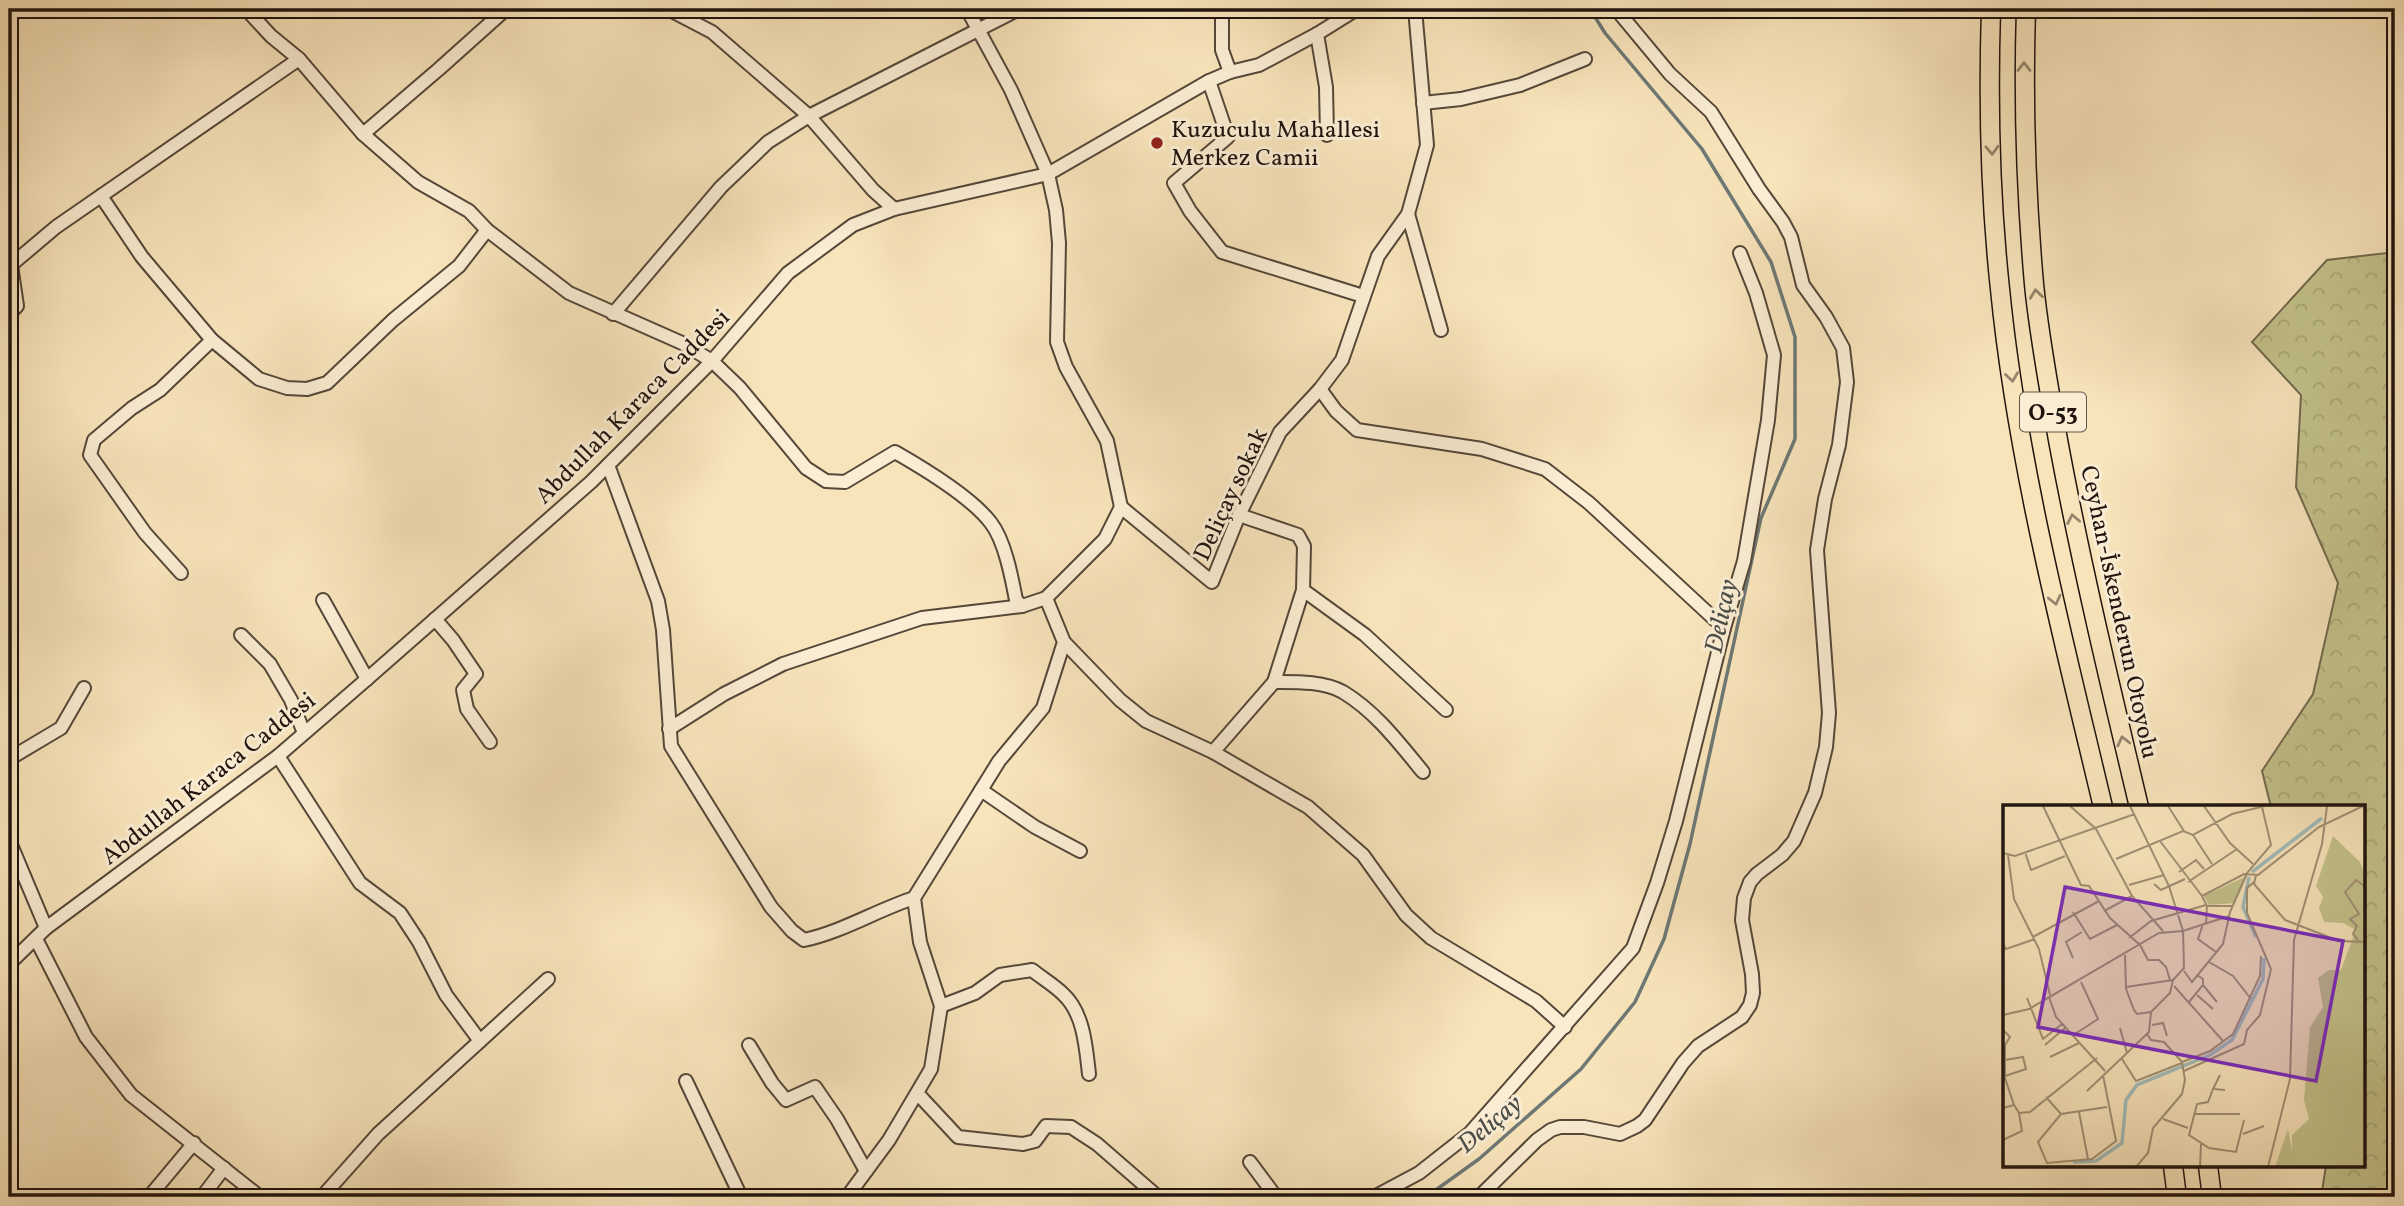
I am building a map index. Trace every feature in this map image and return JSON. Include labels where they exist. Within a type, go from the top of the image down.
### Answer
[{"type":"highway","name":"O-53","points":[[1991,9],[1989,66],[1994,188],[2000,288],[2011,371],[2039,530],[2103,805]]},
{"type":"highway","name":"Ceyhan-İskenderun Otoyolu","points":[[2026,9],[2024,66],[2028,187],[2034,285],[2045,366],[2073,523],[2139,805]]},
{"type":"highway","points":[[2173,1168],[2177,1197]]},
{"type":"highway","points":[[2208,1168],[2212,1197]]},
{"type":"street","points":[[246,9],[271,36],[299,60],[363,134],[418,182],[468,211],[487,230],[569,293],[682,343],[712,360],[740,388],[806,468],[827,481],[845,482],[895,452],[969,503],[993,524],[1004,551],[1016,600],[1022,606]]},
{"type":"street","points":[[363,134],[506,9]]},
{"type":"street","points":[[668,9],[712,32],[809,116],[873,190],[894,209]]},
{"type":"street","points":[[668,729],[724,694],[783,664],[922,618],[1022,606],[1046,598],[1105,539],[1121,507],[1107,441],[1066,367],[1057,342],[1059,243],[1056,210],[1048,174],[1012,90],[967,9]]},
{"type":"street","points":[[613,314],[721,187],[768,142],[809,116],[1019,9]]},
{"type":"street","points":[[1222,9],[1222,50],[1230,72]]},
{"type":"street","name":"Abdullah Karaca Caddesi","points":[[9,964],[46,928],[278,756],[367,679],[608,465],[712,360],[788,273],[853,225],[894,209],[1048,174],[1209,81],[1230,72],[1259,65],[1357,9]]},
{"type":"street","name":"Deliçay sokak","points":[[1121,507],[1212,582],[1239,516],[1280,432],[1320,389],[1342,360],[1378,256],[1408,214],[1427,145],[1415,9]]},
{"type":"street","points":[[1479,1197],[1537,1140],[1551,1130],[1560,1127],[1584,1127],[1619,1134],[1637,1126],[1645,1119],[1683,1063],[1698,1046],[1742,1017],[1750,1005],[1753,993],[1742,920],[1744,898],[1750,882],[1782,855],[1794,841],[1806,819],[1826,747],[1829,713],[1817,550],[1825,499],[1839,445],[1847,382],[1843,348],[1803,285],[1791,237],[1783,222],[1711,112],[1670,74],[1616,9]]},
{"type":"street","points":[[1317,34],[1326,87],[1326,135]]},
{"type":"street","points":[[9,314],[17,306],[10,264],[56,226],[299,60]]},
{"type":"street","points":[[1423,103],[1461,99],[1520,85],[1585,60]]},
{"type":"street","points":[[1209,81],[1228,137],[1174,183],[1189,211],[1222,251],[1363,296]]},
{"type":"street","points":[[101,196],[142,257],[212,340],[259,379],[287,388],[307,389],[327,383],[393,320],[458,265],[487,230]]},
{"type":"street","points":[[1408,214],[1441,330]]},
{"type":"street","points":[[1374,1197],[1419,1174],[1470,1133],[1633,948],[1643,923],[1676,821],[1724,628],[1744,561],[1768,420],[1774,355],[1756,293],[1740,253]]},
{"type":"street","points":[[181,573],[145,533],[90,455],[94,440],[132,408],[160,390],[212,340]]},
{"type":"street","points":[[1320,389],[1336,411],[1357,430],[1482,449],[1545,469],[1589,503],[1724,628]]},
{"type":"street","points":[[608,465],[658,601],[663,630],[671,746],[771,907],[792,931],[804,940],[823,936],[881,909],[914,898]]},
{"type":"street","points":[[1213,752],[1274,682],[1303,590],[1304,546],[1298,536],[1239,516]]},
{"type":"street","points":[[1303,590],[1365,635],[1446,710]]},
{"type":"street","points":[[1046,598],[1064,642],[1120,700],[1146,721],[1213,752],[1308,807],[1363,855],[1406,915],[1431,938],[1536,1001],[1565,1027]]},
{"type":"street","points":[[323,600],[367,679]]},
{"type":"street","points":[[435,619],[476,674],[463,690],[467,709],[490,742]]},
{"type":"street","points":[[241,635],[270,664],[291,700],[304,733]]},
{"type":"street","points":[[847,1197],[918,1094],[931,1069],[941,1006],[920,942],[914,898],[999,761],[1044,708],[1064,642]]},
{"type":"street","points":[[1274,682],[1317,684],[1342,691],[1386,727],[1423,772]]},
{"type":"street","points":[[9,759],[61,728],[84,688]]},
{"type":"street","points":[[278,756],[360,883],[400,913],[419,942],[446,995],[480,1041]]},
{"type":"street","points":[[981,790],[1035,827],[1080,851]]},
{"type":"street","points":[[9,841],[46,928]]},
{"type":"street","points":[[36,939],[86,1037],[131,1094],[260,1197]]},
{"type":"street","points":[[941,1006],[975,993],[1000,975],[1031,970],[1073,1005],[1086,1049],[1089,1074]]},
{"type":"street","points":[[322,1197],[378,1134],[548,979]]},
{"type":"street","points":[[749,1045],[772,1083],[786,1100],[814,1087],[837,1119],[866,1171]]},
{"type":"street","points":[[686,1081],[741,1197]]},
{"type":"street","points":[[918,1094],[958,1137],[1023,1144],[1035,1141],[1046,1126],[1071,1127],[1097,1144],[1158,1197]]},
{"type":"street","points":[[149,1197],[194,1143]]},
{"type":"street","points":[[1250,1162],[1276,1197]]},
{"type":"street","points":[[202,1197],[224,1168]]},
{"type":"green space","points":[[2395,252],[2395,1197],[2321,1197],[2326,1168],[2366,1168],[2366,805],[2270,805],[2262,771],[2313,694],[2338,583],[2296,487],[2301,395],[2252,342],[2327,260]]},
{"type":"waterway","name":"Deliçay","points":[[1426,1197],[1479,1159],[1581,1069],[1635,1002],[1664,939],[1690,844],[1761,518],[1795,439],[1795,337],[1771,262],[1702,149],[1605,33],[1590,9]]},
{"type":"place","name":"Kuzuculu Mahallesi Merkez Camii","points":[[1157,143]]}]
